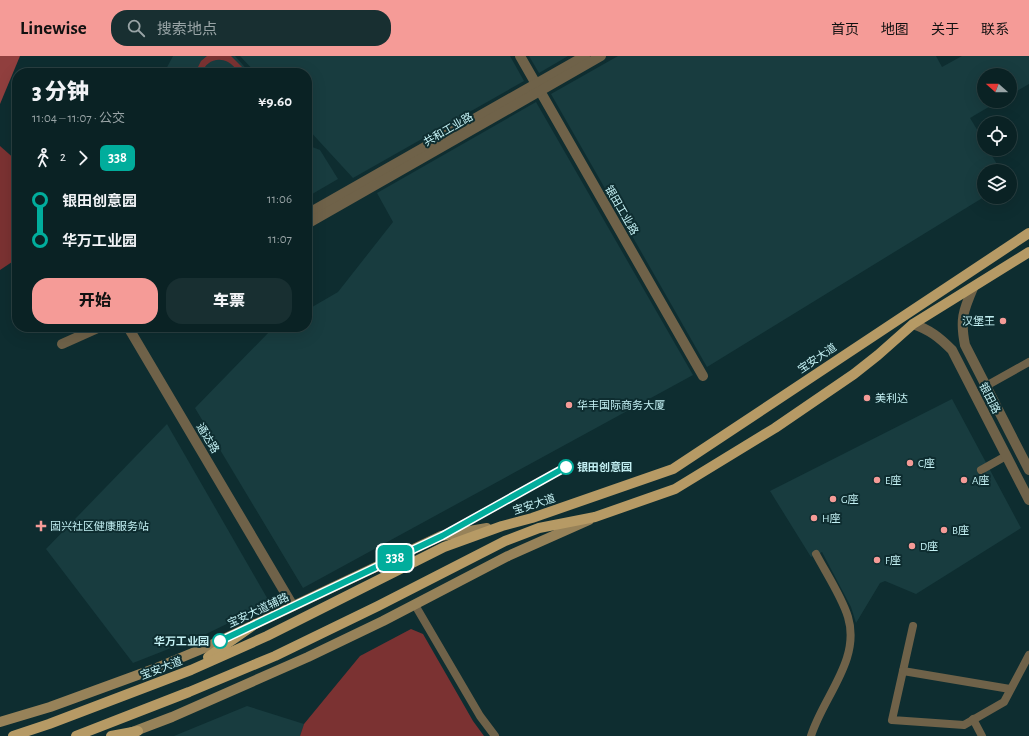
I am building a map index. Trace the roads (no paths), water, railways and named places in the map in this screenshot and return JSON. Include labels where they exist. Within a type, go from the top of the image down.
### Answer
[{"type":"main road","name":"宝安大道","points":[[13,736],[49,724],[191,670],[267,636],[444,547],[673,469],[1029,233]]},
{"type":"main road","points":[[122,736],[180,714],[308,657],[415,605],[508,556],[595,517],[675,489],[775,428],[854,374],[913,324],[1029,252]]},
{"type":"main road","points":[[76,736],[189,692],[275,656],[378,606],[505,541],[540,528],[595,517]]},
{"type":"main road","name":"宝安大道辅路","points":[[0,722],[50,707],[154,669],[209,646],[442,536],[502,526]]},
{"type":"main road","points":[[191,670],[255,624]]},
{"type":"main road","points":[[111,736],[138,731]]},
{"type":"street","name":"银田工业路","points":[[520,56],[703,376]]},
{"type":"street","name":"共和工业路","points":[[312,221],[538,88],[585,56]]},
{"type":"street","name":"共和工业路","points":[[312,211],[538,88],[601,56]]},
{"type":"street","name":"银田路","points":[[973,288],[964,308],[962,327],[965,345],[1029,470]]},
{"type":"street","name":"银田路","points":[[913,324],[927,329],[941,338],[952,350],[1029,500]]},
{"type":"street","points":[[75,332],[59,342],[86,332]]},
{"type":"street","name":"通达路","points":[[131,332],[293,606]]},
{"type":"street","points":[[137,332],[142,350]]},
{"type":"street","points":[[952,350],[952,344],[956,340],[960,340],[965,345]]},
{"type":"street","points":[[986,386],[1029,362]]},
{"type":"street","points":[[982,470],[1006,456]]},
{"type":"street","points":[[811,736],[817,719],[846,663],[851,640],[850,624],[845,610],[816,554]]},
{"type":"street","points":[[415,605],[480,716],[495,736]]},
{"type":"street","points":[[913,626],[892,720],[964,725],[1004,702],[1029,655]]},
{"type":"street","points":[[903,671],[1010,689]]},
{"type":"street","points":[[973,719],[982,736]]},
{"type":"place","name":"汉堡王","points":[[1003,321]]},
{"type":"place","name":"美利达","points":[[867,398]]},
{"type":"place","name":"华丰国际商务大厦","points":[[569,405]]},
{"type":"place","name":"C座","points":[[910,463]]},
{"type":"place","name":"银田创意园","points":[[566,467]]},
{"type":"place","name":"E座","points":[[877,480]]},
{"type":"place","name":"A座","points":[[964,480]]},
{"type":"place","name":"G座","points":[[833,499]]},
{"type":"place","name":"H座","points":[[814,518]]},
{"type":"place","name":"固兴社区健康服务站","points":[[41,526]]},
{"type":"place","name":"B座","points":[[944,530]]},
{"type":"place","name":"D座","points":[[912,546]]},
{"type":"place","name":"F座","points":[[877,560]]},
{"type":"place","name":"华万工业园","points":[[220,641]]}]
